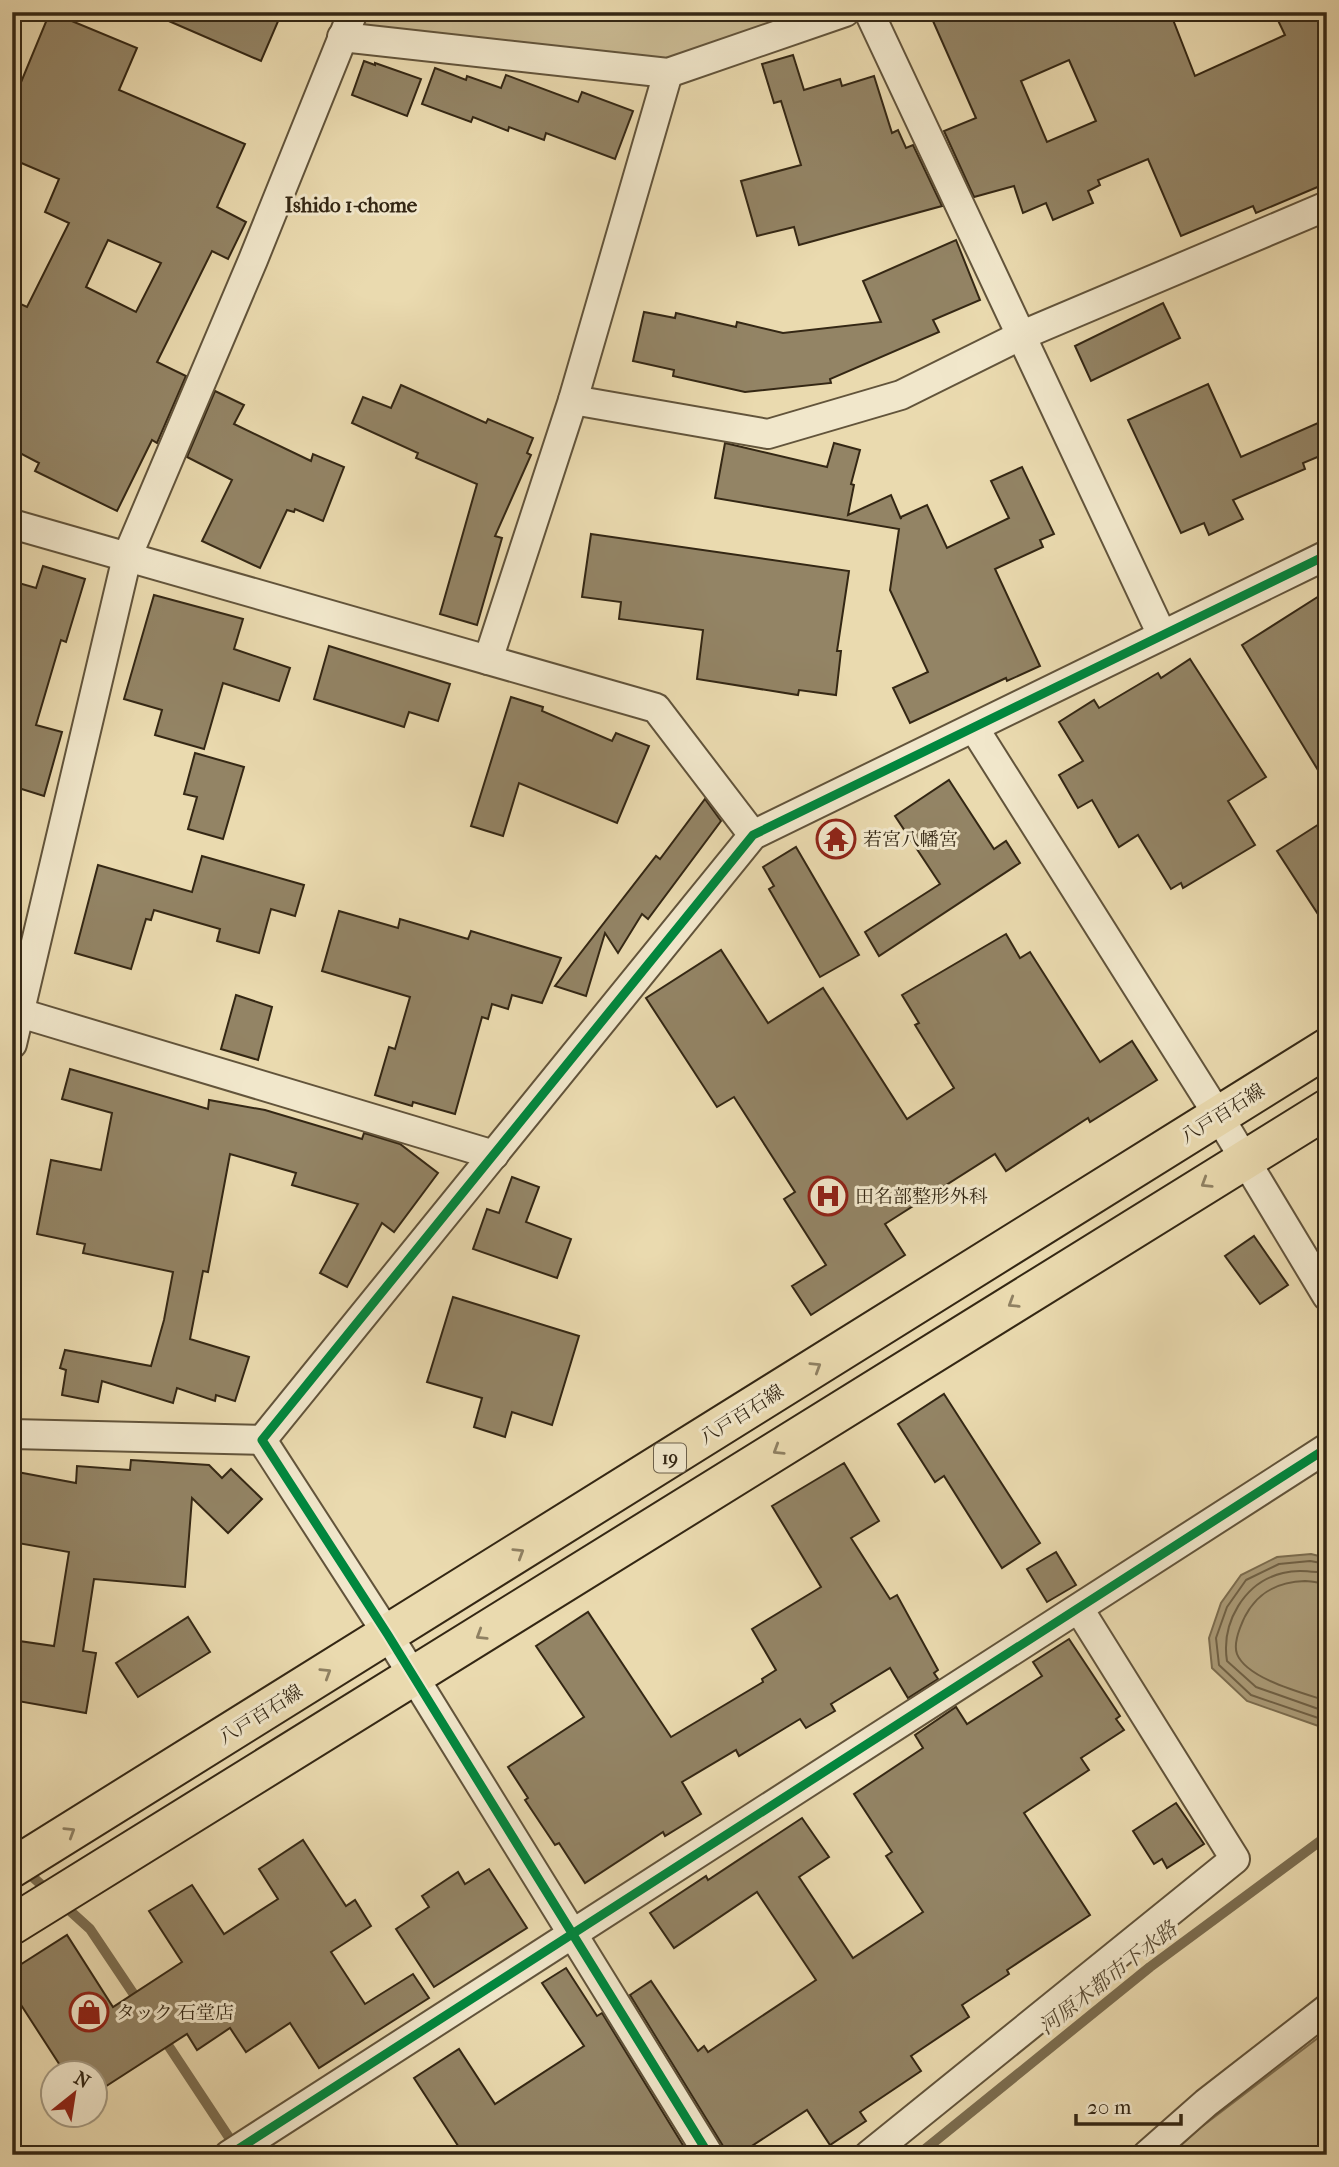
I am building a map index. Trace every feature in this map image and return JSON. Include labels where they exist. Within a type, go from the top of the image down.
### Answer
[{"type":"main road","name":"八戸百石線","points":[[12,1868],[1327,1048]]},
{"type":"main road","points":[[12,1925],[1327,1109]]},
{"type":"street","points":[[12,1044],[127,557],[253,260],[347,25],[668,73],[845,12]]},
{"type":"street","points":[[869,12],[1162,635]]},
{"type":"street","points":[[488,660],[573,400],[668,73]]},
{"type":"street","points":[[573,400],[768,434],[901,395],[1020,336],[1327,206]]},
{"type":"street","points":[[12,524],[656,708],[753,835]]},
{"type":"street","points":[[262,1440],[753,835],[1327,555]]},
{"type":"street","points":[[974,728],[1218,1115],[1327,1297]]},
{"type":"street","points":[[20,1013],[494,1155]]},
{"type":"street","points":[[12,1434],[262,1440]]},
{"type":"street","points":[[262,1440],[388,1635],[709,2155]]},
{"type":"street","points":[[229,2155],[1327,1448]]},
{"type":"street","points":[[869,2155],[1236,1859],[1079,1609]]},
{"type":"street","points":[[1147,2155],[1206,2103],[1327,2009]]},
{"type":"shaded area","points":[[366,12],[807,12],[665,60],[359,27]]},
{"type":"shaded area","points":[[1327,2031],[1327,2155],[1170,2155],[1200,2128]]},
{"type":"water","points":[[1311,1554],[1327,1558],[1327,1729],[1247,1701],[1212,1668],[1209,1638],[1221,1603],[1241,1575],[1277,1557]]},
{"type":"building","points":[[50,12],[137,48],[119,90],[245,144],[217,207],[246,222],[228,259],[212,251],[157,362],[186,376],[157,443],[152,440],[117,511],[35,471],[39,463],[12,449],[12,300],[27,307],[69,223],[45,212],[59,179],[12,159],[12,104]],"holes":[[[108,240],[161,263],[136,312],[86,287]]]},
{"type":"building","points":[[148,12],[282,12],[261,61]]},
{"type":"building","points":[[929,12],[1170,12],[1195,76],[1285,35],[1274,12],[1327,12],[1327,183],[1256,213],[1253,206],[1181,236],[1148,159],[1098,180],[1100,185],[1088,191],[1093,203],[1053,220],[1046,203],[1023,213],[1014,186],[974,197],[944,131],[976,118]],"holes":[[[1069,60],[1096,121],[1047,142],[1021,81]]]},
{"type":"building","points":[[793,55],[804,90],[840,79],[842,86],[874,76],[892,133],[898,130],[906,148],[913,145],[942,206],[799,245],[794,227],[757,236],[741,181],[801,165],[781,101],[774,103],[762,64]]},
{"type":"building","points":[[364,61],[421,79],[407,116],[352,95]]},
{"type":"building","points":[[435,68],[466,80],[467,76],[501,88],[506,75],[578,102],[582,92],[633,111],[615,159],[546,133],[544,140],[509,127],[508,131],[473,117],[471,122],[422,104]]},
{"type":"building","points":[[956,240],[980,300],[933,320],[939,332],[830,379],[831,383],[745,392],[673,376],[674,370],[633,361],[644,312],[675,318],[676,313],[736,327],[737,322],[783,333],[881,322],[863,281]]},
{"type":"building","points":[[1163,303],[1180,338],[1091,381],[1075,346]]},
{"type":"building","points":[[1208,384],[1241,457],[1327,419],[1327,453],[1303,463],[1305,469],[1233,500],[1243,519],[1209,535],[1204,523],[1181,533],[1128,420]]},
{"type":"building","points":[[401,385],[486,423],[488,419],[533,438],[527,453],[531,455],[495,536],[502,538],[477,625],[440,614],[477,484],[416,458],[418,453],[352,423],[363,397],[391,408]]},
{"type":"building","points":[[215,391],[244,405],[234,424],[311,461],[313,454],[344,467],[323,521],[295,509],[294,512],[287,510],[260,568],[202,541],[232,480],[187,457]]},
{"type":"building","points":[[725,443],[827,467],[834,443],[860,450],[851,484],[854,485],[848,515],[891,495],[901,519],[927,505],[947,548],[1009,518],[991,481],[1022,467],[1054,534],[1040,540],[1043,547],[995,569],[1040,666],[1007,681],[1006,678],[910,723],[893,688],[928,672],[890,590],[899,529],[715,498]]},
{"type":"building","points":[[591,534],[849,571],[837,651],[841,651],[836,695],[799,690],[798,695],[697,679],[703,630],[619,619],[621,602],[582,597]]},
{"type":"building","points":[[43,566],[85,579],[66,642],[61,640],[36,725],[62,732],[44,796],[12,786],[12,581],[36,588]]},
{"type":"building","points":[[1327,591],[1327,785],[1242,645]]},
{"type":"building","points":[[154,595],[243,619],[234,649],[290,668],[279,701],[223,683],[204,749],[155,735],[162,710],[124,699]]},
{"type":"building","points":[[329,646],[450,684],[438,721],[409,712],[404,727],[314,699]]},
{"type":"building","points":[[1190,659],[1266,777],[1228,801],[1255,845],[1183,888],[1181,883],[1171,889],[1138,835],[1119,847],[1092,800],[1078,808],[1059,775],[1083,761],[1059,722],[1094,700],[1099,708],[1158,673],[1161,678]]},
{"type":"building","points":[[511,697],[543,707],[542,711],[612,741],[616,733],[649,746],[617,823],[519,783],[503,836],[471,826]]},
{"type":"building","points":[[195,753],[244,767],[223,839],[188,829],[197,797],[184,794]]},
{"type":"building","points":[[949,780],[994,849],[1006,841],[1020,863],[879,956],[865,932],[940,884],[895,816]]},
{"type":"building","points":[[705,799],[721,821],[648,919],[642,914],[618,953],[605,933],[586,996],[555,986],[656,856],[660,859]]},
{"type":"building","points":[[1327,819],[1327,928],[1277,851]]},
{"type":"building","points":[[796,847],[859,955],[820,977],[769,889],[774,886],[763,867]]},
{"type":"building","points":[[202,856],[304,885],[295,916],[271,909],[259,953],[217,941],[220,929],[154,910],[151,920],[146,919],[131,969],[75,953],[98,865],[192,892]]},
{"type":"building","points":[[339,911],[398,928],[400,919],[468,939],[471,931],[561,958],[542,1003],[512,995],[508,1009],[492,1004],[488,1019],[482,1017],[455,1114],[413,1102],[412,1106],[375,1095],[389,1047],[395,1049],[410,997],[322,971]]},
{"type":"building","points":[[1006,934],[1020,958],[1030,952],[1100,1062],[1132,1041],[1157,1080],[1090,1122],[1088,1118],[1006,1171],[995,1154],[885,1224],[905,1255],[811,1315],[792,1286],[826,1265],[784,1199],[795,1192],[734,1097],[717,1107],[646,998],[721,950],[768,1023],[823,988],[907,1119],[954,1088],[915,1025],[919,1023],[902,995]]},
{"type":"building","points":[[236,995],[272,1007],[258,1060],[221,1049]]},
{"type":"building","points":[[70,1069],[208,1109],[209,1100],[265,1110],[362,1139],[364,1133],[400,1144],[438,1173],[394,1232],[382,1223],[347,1287],[320,1273],[358,1204],[292,1185],[296,1173],[230,1154],[208,1272],[203,1271],[190,1339],[249,1357],[235,1401],[216,1395],[215,1401],[177,1388],[173,1403],[102,1381],[98,1402],[62,1395],[66,1370],[60,1368],[65,1350],[151,1366],[164,1320],[173,1272],[83,1253],[85,1244],[37,1234],[51,1160],[101,1170],[112,1113],[62,1099]]},
{"type":"building","points":[[512,1177],[539,1187],[526,1222],[571,1239],[557,1278],[473,1249],[487,1209],[499,1213]]},
{"type":"building","points":[[1254,1236],[1288,1285],[1260,1304],[1225,1256]]},
{"type":"building","points":[[453,1297],[579,1336],[552,1425],[512,1412],[505,1437],[474,1427],[482,1398],[427,1382]]},
{"type":"building","points":[[944,1394],[1040,1543],[1002,1568],[944,1476],[935,1482],[898,1424]]},
{"type":"building","points":[[131,1460],[209,1465],[222,1478],[231,1469],[262,1499],[228,1533],[192,1498],[185,1587],[94,1579],[83,1651],[96,1653],[86,1713],[12,1700],[12,1640],[54,1646],[69,1552],[12,1542],[12,1471],[76,1483],[77,1466],[130,1470]]},
{"type":"building","points":[[844,1463],[879,1521],[851,1538],[890,1599],[897,1595],[938,1670],[934,1673],[938,1679],[908,1698],[890,1668],[831,1704],[835,1711],[806,1728],[800,1719],[739,1756],[736,1750],[682,1782],[701,1814],[665,1836],[663,1832],[585,1883],[559,1843],[555,1845],[525,1800],[528,1798],[508,1767],[584,1717],[536,1646],[588,1612],[671,1737],[763,1682],[762,1679],[776,1670],[752,1629],[821,1587],[772,1506]]},
{"type":"building","points":[[1056,1552],[1076,1585],[1047,1602],[1027,1569]]},
{"type":"building","points":[[188,1617],[210,1652],[138,1697],[116,1663]]},
{"type":"building","points":[[1069,1639],[1120,1716],[1116,1719],[1124,1730],[1081,1758],[1089,1770],[1024,1813],[1090,1915],[1007,1970],[1009,1974],[962,2005],[969,2017],[911,2056],[921,2071],[860,2112],[866,2121],[830,2145],[807,2110],[738,2155],[726,2155],[630,1995],[651,1981],[698,2051],[704,2046],[708,2052],[816,1980],[757,1892],[674,1948],[650,1913],[706,1876],[708,1880],[802,1818],[829,1857],[799,1877],[853,1958],[923,1912],[886,1856],[892,1852],[854,1794],[923,1748],[915,1735],[956,1707],[967,1724],[1042,1676],[1033,1662]]},
{"type":"building","points":[[1176,1803],[1204,1844],[1167,1868],[1162,1859],[1154,1864],[1133,1831]]},
{"type":"building","points":[[303,1840],[346,1906],[355,1900],[371,1926],[331,1952],[365,2004],[413,1974],[429,1998],[319,2068],[290,2023],[246,2052],[230,2028],[197,2050],[187,2034],[108,2085],[108,2058],[55,2058],[12,1991],[12,1970],[67,1935],[113,2007],[182,1962],[149,1911],[192,1885],[224,1934],[278,1899],[259,1869]]},
{"type":"building","points":[[489,1869],[527,1928],[434,1987],[396,1929],[429,1907],[422,1896],[458,1872],[465,1884]]},
{"type":"building","points":[[566,1968],[597,2016],[602,2013],[689,2155],[464,2155],[414,2078],[459,2049],[495,2104],[584,2046],[542,1983]]},
{"type":"waterway","name":"河原木都市下水路","points":[[918,2155],[1150,1967],[1327,1836]]},
{"type":"waterway","name":"河原木都市下水路","points":[[25,1870],[90,1929],[141,2005]]},
{"type":"waterway","name":"河原木都市下水路","points":[[162,2036],[236,2148]]},
{"type":"cycle path","points":[[709,2155],[388,1635],[262,1440],[753,835],[1327,555]]},
{"type":"cycle path","points":[[229,2155],[1327,1448]]},
{"type":"place","name":"若宮八幡宮","points":[[836,839]]},
{"type":"place","name":"田名部整形外科","points":[[828,1196]]},
{"type":"place","name":"タック 石堂店","points":[[89,2012]]},
{"type":"district","name":"Ishido 1-chome","points":[[351,205]]}]
